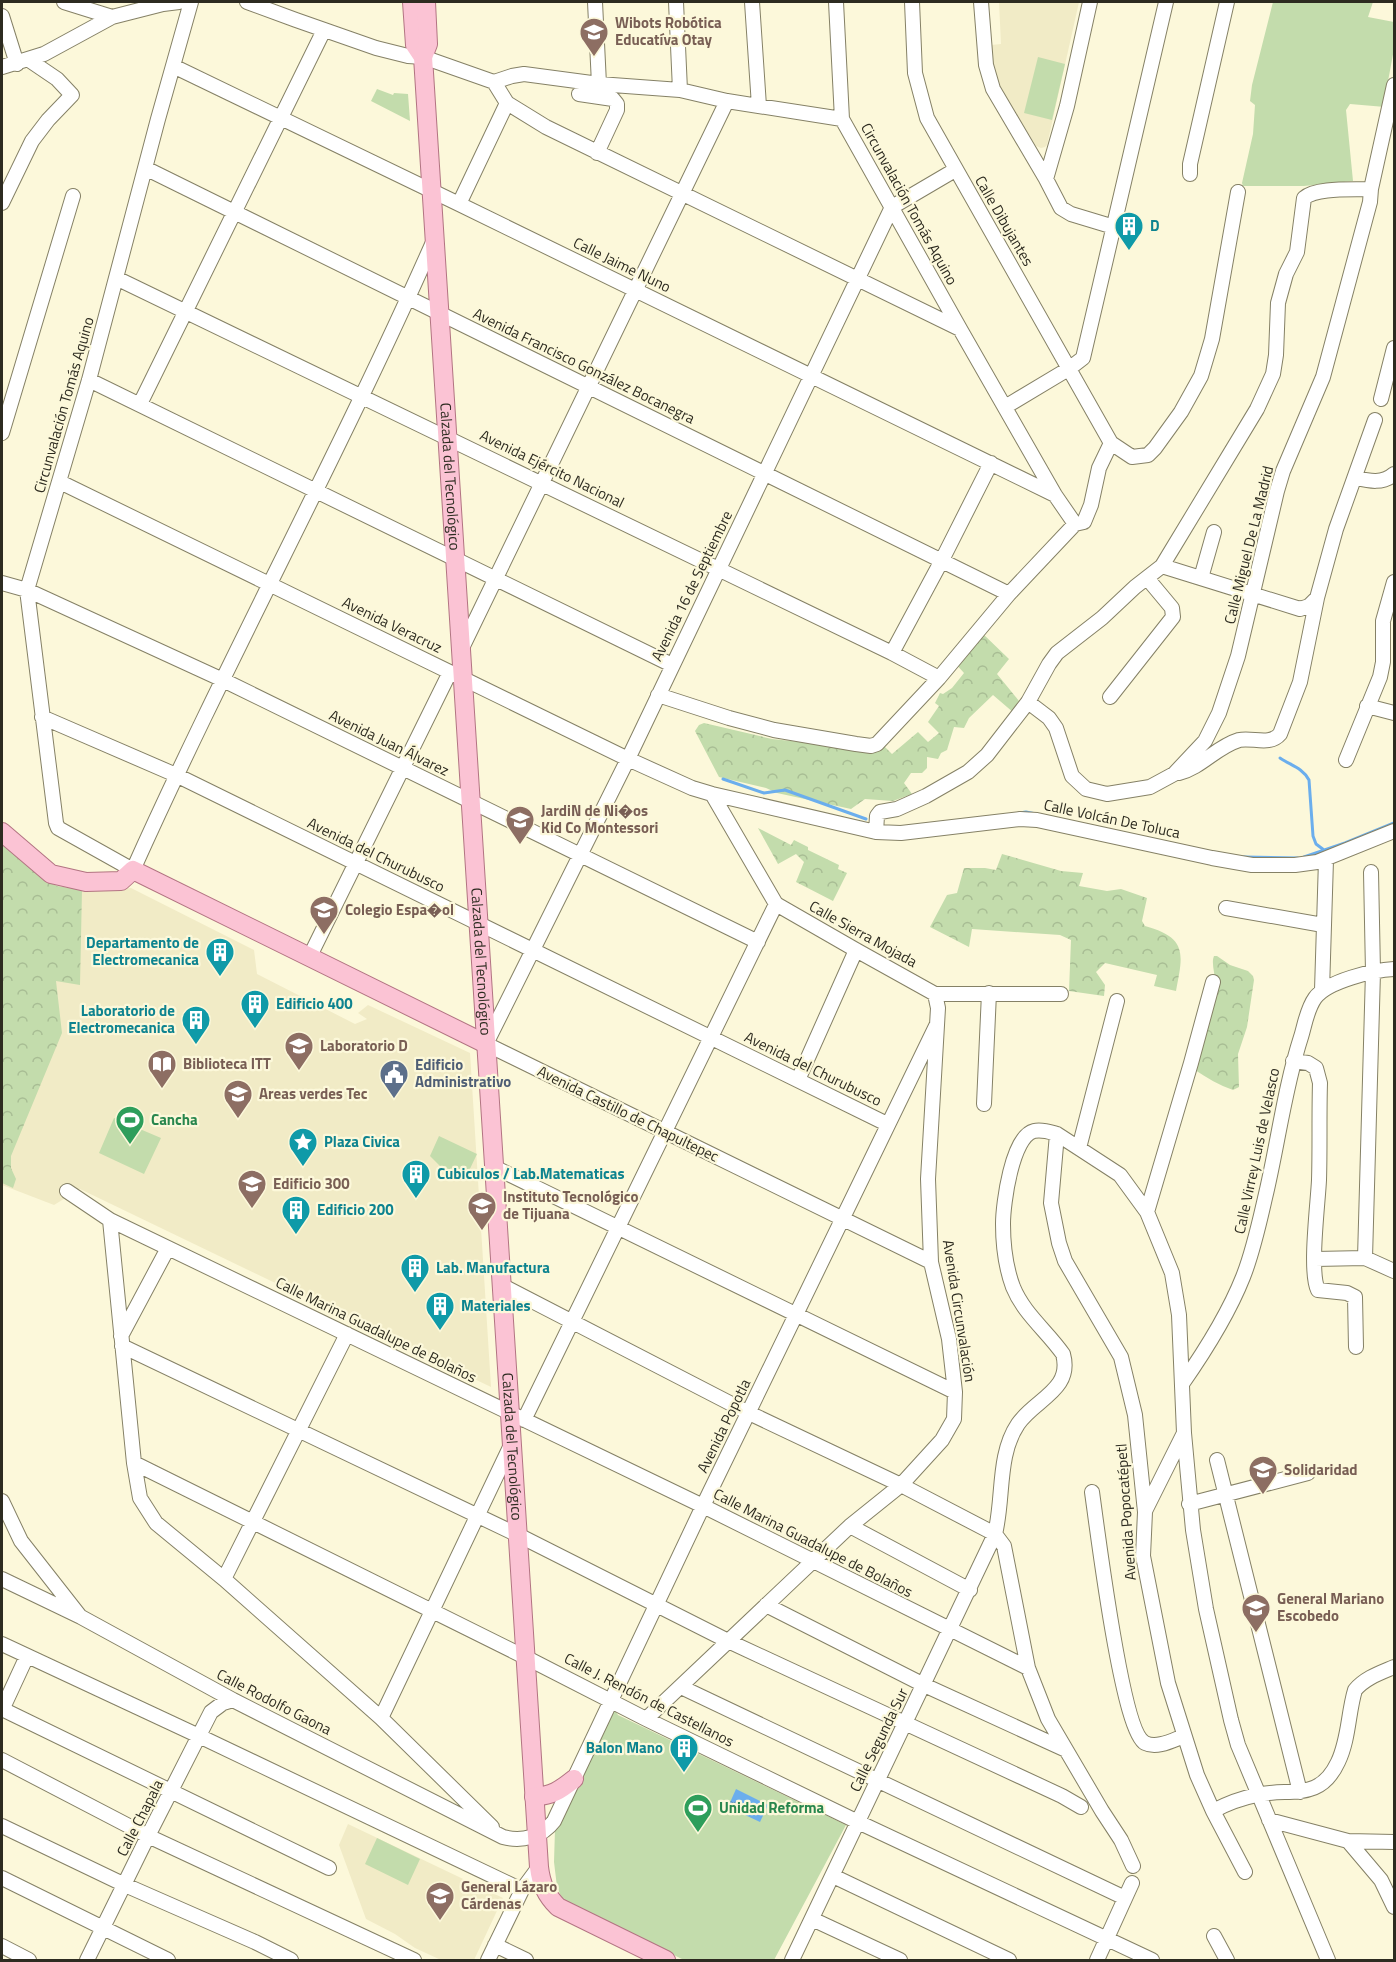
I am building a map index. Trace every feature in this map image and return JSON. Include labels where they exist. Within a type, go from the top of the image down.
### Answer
[{"type":"main road","name":"Calzada del Tecnológico","points":[[412,2],[415,45],[423,57]]},
{"type":"main road","name":"Calzada del Tecnológico","points":[[426,2],[428,44],[423,57],[461,651],[456,674],[470,802],[489,1038],[501,1285],[516,1416],[512,1443],[539,1867],[544,1890],[558,1907],[666,1960]]},
{"type":"main road","points":[[2,832],[51,874],[86,882],[121,881],[133,870]]},
{"type":"main road","name":"Avenida Castillo de Chapultepec","points":[[133,870],[310,956],[489,1038]]},
{"type":"main road","points":[[534,1797],[551,1795],[574,1779]]},
{"type":"street","points":[[64,2],[111,17]]},
{"type":"street","points":[[2,68],[63,45],[111,17],[179,2]]},
{"type":"street","name":"Circunvalación Tomás Aquino","points":[[56,823],[27,590],[89,380],[191,2]]},
{"type":"street","points":[[247,2],[376,48],[408,56],[423,57],[494,82],[507,103],[546,127],[960,329]]},
{"type":"street","points":[[595,2],[599,84]]},
{"type":"street","points":[[676,2],[680,90]]},
{"type":"street","points":[[752,2],[759,106]]},
{"type":"street","points":[[836,2],[842,119]]},
{"type":"street","name":"Calle Dibujantes","points":[[912,2],[915,73],[927,118],[1111,443]]},
{"type":"street","points":[[981,2],[989,78],[993,89],[1061,208],[1065,212],[1114,227]]},
{"type":"street","points":[[1046,179],[1067,106],[1090,2]]},
{"type":"street","points":[[1005,407],[1070,368],[1084,356],[1166,2]]},
{"type":"street","points":[[1190,174],[1190,164],[1227,2]]},
{"type":"street","points":[[2,16],[23,62],[57,79],[72,95],[32,141],[2,203]]},
{"type":"street","points":[[140,405],[324,30]]},
{"type":"street","name":"Calle Jaime Nuno","points":[[173,66],[1055,495]]},
{"type":"street","name":"Circunvalación Tomás Aquino","points":[[494,82],[524,74],[599,84],[680,90],[727,101],[842,119],[1055,495],[1075,524]]},
{"type":"street","name":"Calle Miguel De La Madrid","points":[[1028,702],[1049,718],[1056,728],[1072,776],[1086,789],[1107,794],[1150,788],[1174,774],[1204,741],[1219,713],[1238,656],[1283,471],[1323,378],[1370,202],[1395,85]]},
{"type":"street","points":[[579,94],[613,99],[617,104],[617,110],[597,153]]},
{"type":"street","points":[[461,651],[727,101]]},
{"type":"street","points":[[459,204],[507,103]]},
{"type":"street","name":"Avenida Francisco González Bocanegra","points":[[146,168],[1009,594]]},
{"type":"street","points":[[892,207],[955,170]]},
{"type":"street","points":[[876,832],[877,816],[880,812],[897,809],[926,796],[968,772],[987,755],[1028,702],[1057,653],[1162,566],[1257,409],[1273,374],[1278,303],[1286,274],[1297,252],[1304,198],[1309,194],[1329,191],[1371,189]]},
{"type":"street","points":[[658,695],[774,730],[871,746],[888,735],[1009,594],[1075,524],[1084,522],[1087,518],[1099,468],[1111,443],[1132,457],[1148,455],[1181,412],[1201,376],[1212,339],[1238,192]]},
{"type":"street","points":[[2,433],[73,196]]},
{"type":"street","name":"Avenida 16 de Septiembre","points":[[489,1038],[628,759],[892,207]]},
{"type":"street","points":[[133,870],[176,775],[317,490],[434,239]]},
{"type":"street","name":"Avenida Ejército Nacional","points":[[116,278],[447,436],[939,678]]},
{"type":"street","points":[[1381,399],[1394,349]]},
{"type":"street","points":[[89,380],[672,664]]},
{"type":"street","points":[[1174,774],[1190,770],[1227,745],[1241,739],[1271,740],[1278,738],[1300,682],[1317,598],[1336,529],[1375,420]]},
{"type":"street","points":[[892,653],[991,463]]},
{"type":"street","points":[[1356,478],[1377,482],[1395,474]]},
{"type":"street","name":"Avenida Veracruz","points":[[60,482],[628,759],[692,788],[712,794]]},
{"type":"street","points":[[1202,578],[1215,532]]},
{"type":"street","points":[[1162,566],[1300,609],[1309,606],[1317,598]]},
{"type":"street","points":[[1110,697],[1173,617],[1172,608],[1147,578]]},
{"type":"street","points":[[1346,760],[1380,677],[1383,662],[1383,621],[1395,582]]},
{"type":"street","name":"Avenida Juan Álvarez","points":[[2,583],[27,590],[223,680],[758,942]]},
{"type":"street","points":[[310,956],[403,768],[456,674]]},
{"type":"street","points":[[1367,706],[1395,713]]},
{"type":"street","name":"Avenida del Churubusco","points":[[42,717],[176,775],[887,1124]]},
{"type":"street","name":"Calle Volcán De Toluca","points":[[712,794],[876,832],[901,833],[1013,820],[1037,820],[1252,865],[1295,866],[1326,860],[1395,831]]},
{"type":"street","name":"Calle Sierra Mojada","points":[[712,794],[776,904],[935,994]]},
{"type":"street","name":"Avenida Castillo de Chapultepec","points":[[56,823],[58,828],[133,870]]},
{"type":"street","points":[[1326,860],[1322,990],[1373,972],[1395,969]]},
{"type":"street","points":[[1365,1258],[1373,972],[1371,873]]},
{"type":"street","points":[[516,1416],[570,1322],[618,1229],[776,904]]},
{"type":"street","points":[[1226,908],[1323,925]]},
{"type":"street","points":[[798,1080],[856,950]]},
{"type":"street","points":[[1147,1212],[1213,982]]},
{"type":"street","name":"Calle Virrey Luis de Velasco","points":[[1182,1384],[1196,1364],[1244,1276],[1266,1196],[1293,1060],[1310,1007],[1322,990]]},
{"type":"street","points":[[984,1104],[989,993]]},
{"type":"street","points":[[935,994],[1061,994]]},
{"type":"street","name":"Avenida Circunvalación","points":[[646,1719],[850,1526],[901,1485],[947,1434],[954,1419],[955,1392],[949,1339],[931,1262],[928,1179],[938,1008],[935,994]]},
{"type":"street","points":[[1079,1148],[1117,1001]]},
{"type":"street","name":"Avenida Popotla","points":[[537,1836],[548,1830],[554,1821],[703,1506],[937,1024]]},
{"type":"street","name":"Avenida Castillo de Chapultepec","points":[[489,1038],[506,1054],[931,1262]]},
{"type":"street","points":[[1293,1060],[1316,1068],[1320,1083],[1319,1179],[1314,1280],[1318,1290],[1347,1293],[1355,1297],[1356,1347]]},
{"type":"street","name":"Calle Segunda Sur","points":[[792,1960],[995,1534],[1000,1513],[1004,1462],[1010,1439],[1018,1424],[1057,1387],[1065,1372],[1063,1354],[1026,1311],[1014,1288],[1006,1260],[1003,1224],[1013,1159],[1027,1136],[1033,1131],[1049,1131],[1057,1134]]},
{"type":"street","points":[[1057,1134],[1120,1175],[1147,1212],[1172,1273],[1179,1315],[1189,1504],[1206,1609],[1230,1720],[1238,1745],[1328,1960]]},
{"type":"street","name":"Avenida Popocatépetl","points":[[1057,1134],[1051,1203],[1054,1226],[1065,1261],[1121,1357],[1125,1369],[1135,1415],[1145,1512],[1142,1537],[1146,1573],[1168,1683],[1197,1775],[1245,1872]]},
{"type":"street","points":[[494,1167],[955,1392]]},
{"type":"street","name":"Calle Marina Guadalupe de Bolaños","points":[[67,1191],[110,1220],[703,1506],[1028,1668]]},
{"type":"street","points":[[110,1220],[134,1463],[140,1498],[156,1523],[224,1579],[381,1718],[502,1837]]},
{"type":"street","points":[[121,1342],[168,1248]]},
{"type":"street","points":[[1315,1258],[1365,1258],[1395,1271]]},
{"type":"street","points":[[501,1285],[749,1413],[901,1485],[995,1534],[1004,1546],[1028,1668],[1048,1719],[1121,1840],[1133,1866]]},
{"type":"street","points":[[224,1579],[347,1334]]},
{"type":"street","points":[[121,1342],[518,1535],[728,1641],[1081,1807]]},
{"type":"street","points":[[1145,1512],[1184,1433]]},
{"type":"street","points":[[381,1718],[512,1443]]},
{"type":"street","points":[[1217,1460],[1300,1792]]},
{"type":"street","name":"Calle J. Rendón de Castellanos","points":[[134,1463],[646,1719],[858,1822],[1152,1960]]},
{"type":"street","points":[[1189,1504],[1308,1473]]},
{"type":"street","points":[[1092,1492],[1125,1696],[1139,1738],[1146,1743],[1158,1745],[1184,1736]]},
{"type":"street","points":[[2,1501],[21,1541],[81,1617]]},
{"type":"street","points":[[850,1526],[970,1590]]},
{"type":"street","name":"Calle Rodolfo Gaona","points":[[2,1579],[81,1617],[233,1700],[502,1837],[512,1839],[537,1836]]},
{"type":"street","points":[[766,1605],[924,1685],[1066,1750]]},
{"type":"street","points":[[2,1644],[522,1890]]},
{"type":"street","points":[[27,1656],[2,1709],[329,1868]]},
{"type":"street","points":[[1213,1811],[1259,1794],[1300,1792],[1320,1784],[1333,1771],[1338,1762],[1345,1741],[1355,1690],[1372,1676],[1395,1667]]},
{"type":"street","points":[[681,1687],[1125,1898]]},
{"type":"street","name":"Calle Chapala","points":[[87,1960],[211,1712],[223,1703],[233,1700]]},
{"type":"street","points":[[2,1760],[148,1836],[414,1960]]},
{"type":"street","points":[[1269,1820],[1348,1841],[1395,1842]]},
{"type":"street","points":[[2,1826],[291,1960]]},
{"type":"street","points":[[1348,1841],[1381,1880],[1395,1907]]},
{"type":"street","points":[[488,1960],[522,1890],[539,1867]]},
{"type":"street","points":[[832,1876],[1009,1960]]},
{"type":"street","points":[[2,1878],[168,1960]]},
{"type":"street","points":[[1097,1960],[1132,1883]]},
{"type":"street","points":[[812,1919],[900,1960]]},
{"type":"street","points":[[1214,1936],[1227,1960]]},
{"type":"street","points":[[495,1945],[525,1960]]},
{"type":"street","points":[[2,1946],[29,1960]]},
{"type":"shaded area","points":[[999,2],[1079,2],[1045,147],[1036,146],[1002,91],[996,77],[991,45],[1001,44]]},
{"type":"shaded area","name":"Instituto Tecnológico de Tijuana","points":[[2,840],[57,886],[106,891],[131,888],[254,950],[257,974],[355,1024],[367,1019],[358,1013],[368,1005],[470,1053],[491,1387],[80,1189],[54,1205],[2,1185]]},
{"type":"shaded area","points":[[348,1824],[503,1898],[474,1960],[441,1960],[415,1948],[395,1934],[366,1919],[339,1845]]},
{"type":"green space","points":[[1273,2],[1373,2],[1368,17],[1394,22],[1394,49],[1385,107],[1350,104],[1346,110],[1353,181],[1304,186],[1243,186],[1253,134],[1255,105],[1250,101],[1252,85]]},
{"type":"green space","points":[[1038,57],[1065,64],[1052,120],[1024,113]]},
{"type":"green space","points":[[377,89],[393,95],[394,93],[408,94],[410,121],[371,101]]},
{"type":"green space","points":[[982,633],[1009,659],[997,674],[1019,701],[1019,708],[1014,713],[993,695],[969,718],[964,728],[954,727],[947,750],[941,753],[938,759],[927,757],[927,768],[922,773],[911,773],[904,783],[912,794],[893,801],[865,799],[851,809],[777,793],[766,788],[719,777],[695,731],[699,725],[704,723],[772,739],[820,744],[879,741],[892,754],[918,732],[928,742],[939,733],[928,722],[939,706],[935,703],[940,693],[943,694],[952,688],[964,673],[955,663]]},
{"type":"green space","points":[[758,828],[791,845],[794,840],[808,847],[808,850],[839,865],[838,869],[847,873],[833,901],[796,882],[804,862],[796,854],[778,864]]},
{"type":"green space","points":[[2,843],[47,881],[57,886],[82,890],[80,985],[56,981],[62,1033],[11,1156],[11,1168],[16,1179],[13,1188],[2,1183]]},
{"type":"green space","points":[[1002,854],[1061,871],[1083,873],[1079,886],[1107,891],[1121,889],[1147,898],[1142,921],[1145,926],[1169,936],[1176,942],[1179,949],[1181,957],[1176,991],[1154,986],[1157,975],[1105,963],[1096,972],[1105,985],[1104,996],[1069,991],[1071,940],[1060,935],[972,929],[969,947],[930,927],[947,895],[957,893],[964,868],[996,870]]},
{"type":"green space","points":[[1214,956],[1248,971],[1254,980],[1247,1027],[1238,1054],[1239,1087],[1233,1090],[1195,1070],[1215,981]]},
{"type":"green space","name":"Cancha","points":[[114,1118],[161,1138],[144,1174],[99,1153]]},
{"type":"green space","points":[[439,1136],[477,1154],[467,1175],[441,1167],[430,1156]]},
{"type":"green space","name":"Unidad Reforma","points":[[614,1709],[618,1715],[846,1825],[774,1960],[684,1960],[563,1901],[557,1887],[554,1862],[555,1829]]},
{"type":"green space","points":[[377,1838],[420,1859],[408,1885],[365,1864]]},
{"type":"water","points":[[736,1789],[768,1805],[760,1822],[728,1807]]},
{"type":"waterway","points":[[1280,758],[1300,770],[1309,780],[1313,836],[1316,844],[1324,850]]},
{"type":"waterway","points":[[723,779],[764,793],[785,790],[866,819]]},
{"type":"waterway","points":[[1019,813],[1036,814]]},
{"type":"waterway","points":[[1304,857],[1394,823]]},
{"type":"waterway","points":[[1244,857],[1298,858]]},
{"type":"place","name":"Wibots Robótica Educatíva Otay","points":[[594,58]]},
{"type":"place","name":"D","points":[[1129,252]]},
{"type":"place","name":"JardiN de Ni�os Kid Co Montessori","points":[[520,846]]},
{"type":"place","name":"Colegio Espa�ol","points":[[324,936]]},
{"type":"place","name":"Departamento de Electromecanica","points":[[220,978]]},
{"type":"place","name":"Edificio 400","points":[[255,1030]]},
{"type":"place","name":"Laboratorio de Electromecanica","points":[[196,1046]]},
{"type":"place","name":"Laboratorio D","points":[[299,1072]]},
{"type":"place","name":"Biblioteca ITT","points":[[162,1090]]},
{"type":"place","name":"Edificio Administrativo","points":[[394,1100]]},
{"type":"place","name":"Areas verdes Tec","points":[[238,1120]]},
{"type":"place","name":"Cancha","points":[[130,1146]]},
{"type":"place","name":"Plaza Civica","points":[[303,1168]]},
{"type":"place","name":"Cubiculos / Lab.Matematicas","points":[[416,1200]]},
{"type":"place","name":"Edificio 300","points":[[252,1210]]},
{"type":"place","name":"Instituto Tecnológico de Tijuana","points":[[482,1232]]},
{"type":"place","name":"Edificio 200","points":[[296,1236]]},
{"type":"place","name":"Lab. Manufactura","points":[[415,1294]]},
{"type":"place","name":"Materiales","points":[[440,1332]]},
{"type":"place","name":"Solidaridad","points":[[1263,1496]]},
{"type":"place","name":"General Mariano Escobedo","points":[[1256,1634]]},
{"type":"place","name":"Balon Mano","points":[[684,1774]]},
{"type":"place","name":"Unidad Reforma","points":[[698,1834]]},
{"type":"place","name":"General Lázaro Cárdenas","points":[[440,1922]]}]
